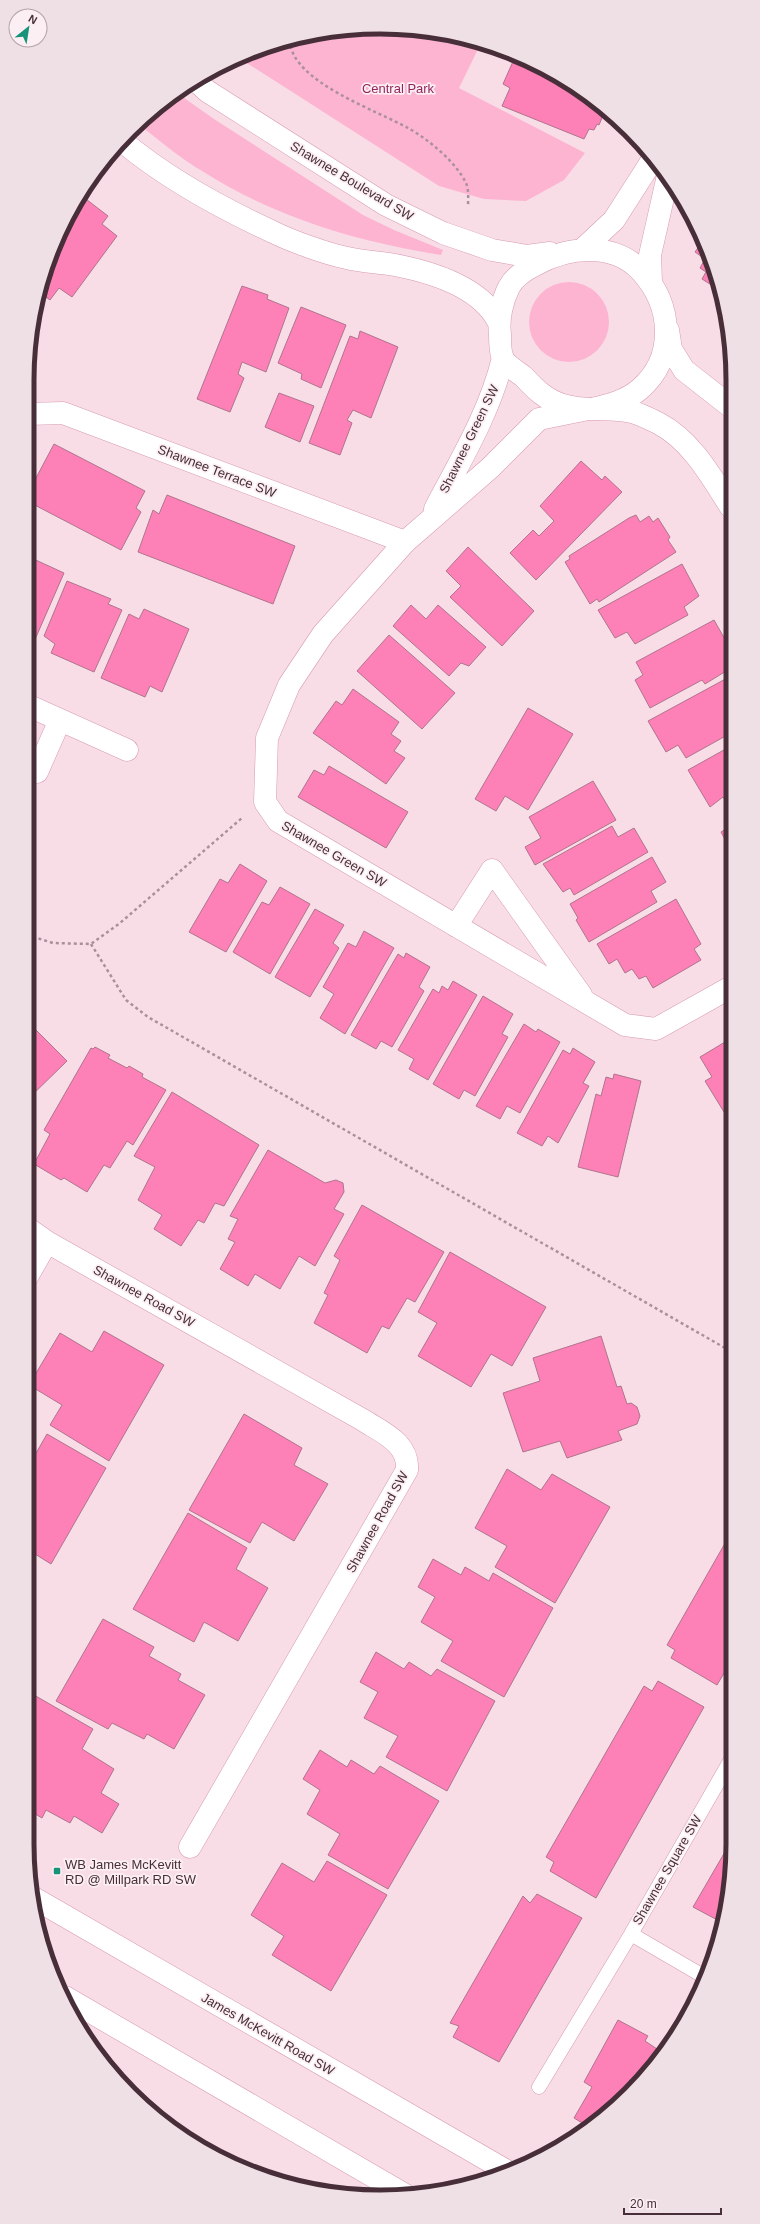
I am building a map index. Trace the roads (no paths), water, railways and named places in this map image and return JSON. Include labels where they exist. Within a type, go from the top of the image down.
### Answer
[{"type":"street","name":"Shawnee Boulevard SW","points":[[200,84],[207,91],[386,205],[443,233],[492,250],[527,256],[576,250]]},
{"type":"street","points":[[126,145],[137,154],[203,196],[273,232],[346,258],[396,266],[437,277],[469,292],[492,309],[498,321],[503,358],[540,394],[563,405],[590,409],[633,412],[659,424],[671,432],[704,463],[726,499]]},
{"type":"street","points":[[576,250],[614,220],[650,163]]},
{"type":"street","points":[[651,282],[650,255],[666,185]]},
{"type":"street","points":[[498,321],[509,286],[524,271],[544,260],[576,250],[602,251],[621,257],[638,268],[651,282],[661,299],[671,349],[684,370],[726,403]]},
{"type":"street","points":[[590,409],[618,403],[640,389],[656,369],[666,344],[666,318]]},
{"type":"street","name":"Shawnee Green SW","points":[[431,517],[479,423],[497,380],[503,358]]},
{"type":"street","name":"Shawnee Green SW","points":[[590,409],[539,419],[490,468],[431,517],[404,542],[323,634],[289,685],[267,738],[265,802],[278,821],[625,1025],[656,1029],[726,989]]},
{"type":"street","name":"Shawnee Terrace SW","points":[[34,414],[63,413],[404,542]]},
{"type":"street","points":[[34,708],[126,750]]},
{"type":"street","points":[[37,772],[60,720]]},
{"type":"street","name":"Shawnee Green SW","points":[[456,926],[492,870],[586,1001]]},
{"type":"street","name":"Shawnee Road SW","points":[[34,1233],[363,1420],[392,1439],[403,1449],[408,1460],[408,1470],[190,1847]]},
{"type":"street","points":[[34,1265],[48,1242]]},
{"type":"street","name":"James McKevitt Road SW","points":[[39,1901],[502,2168]]},
{"type":"street","points":[[72,2001],[396,2189]]},
{"type":"lane","name":"Shawnee Square SW","points":[[701,1975],[631,1934],[726,1768]]},
{"type":"lane","points":[[539,2087],[631,1934]]},
{"type":"place","name":"WB James McKevitt RD @ Millpark RD SW","points":[[57,1871]]},
{"type":"park label","name":"Central Park","points":[[398,88]]}]
